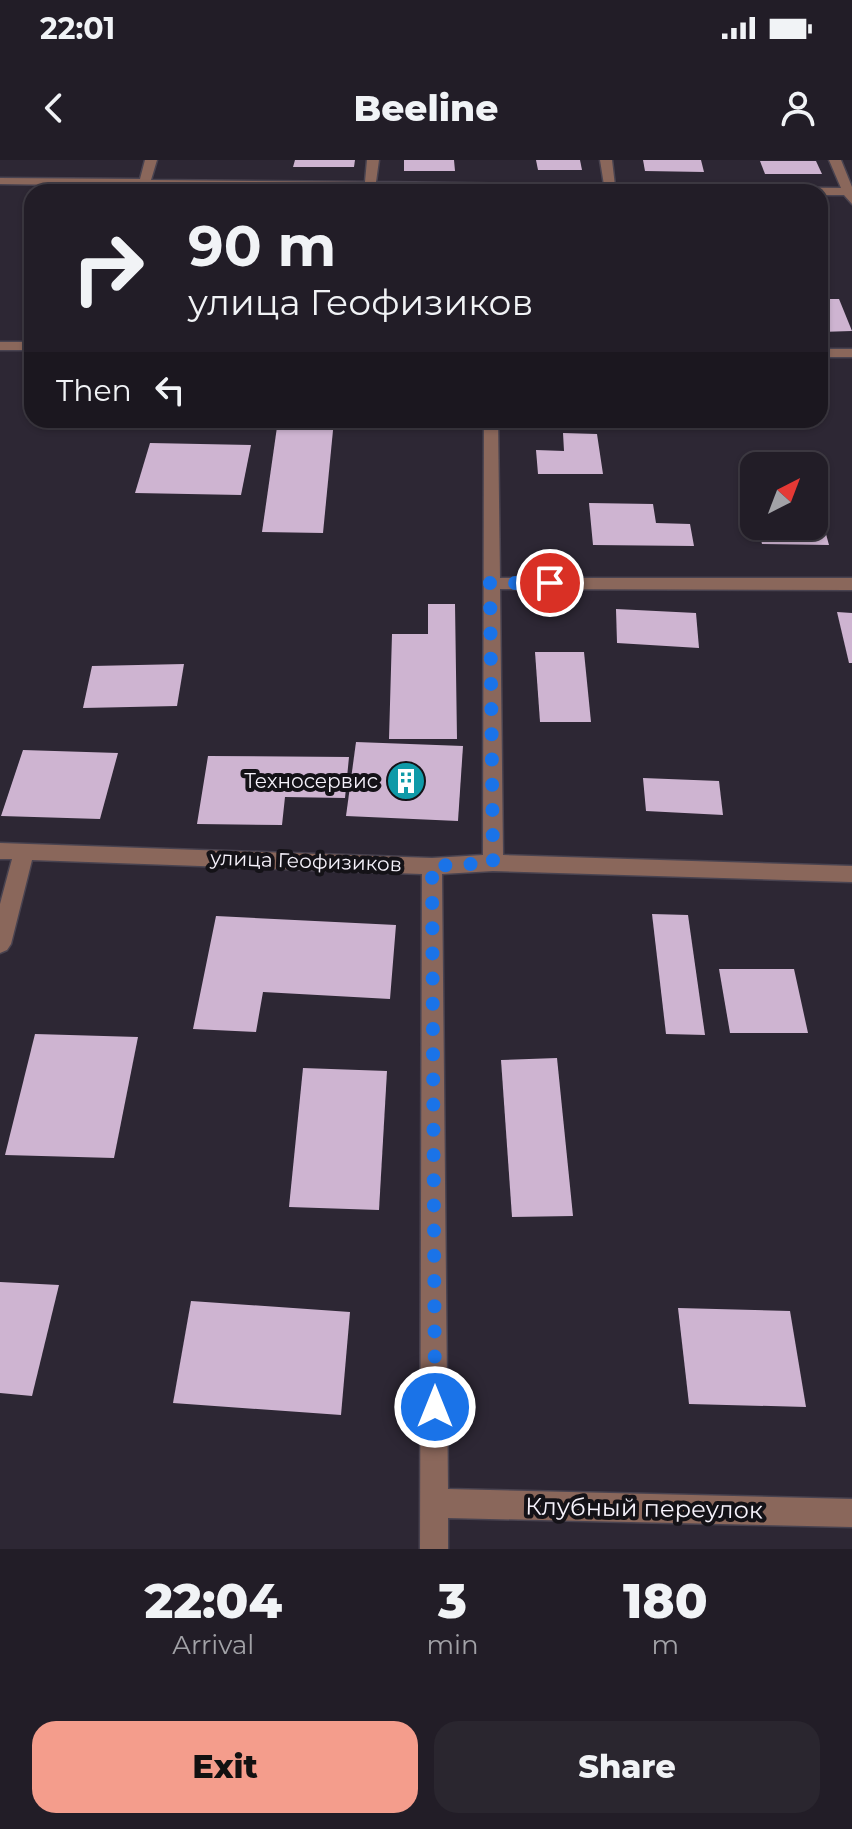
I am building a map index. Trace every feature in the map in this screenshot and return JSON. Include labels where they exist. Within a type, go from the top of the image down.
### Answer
[{"type":"street","points":[[144,184],[151,160]]},
{"type":"street","points":[[370,184],[373,160]]},
{"type":"street","points":[[606,160],[609,184]]},
{"type":"street","points":[[828,194],[850,195],[835,160]]},
{"type":"street","points":[[0,181],[61,184]]},
{"type":"street","points":[[0,346],[24,346]]},
{"type":"street","points":[[828,353],[852,353]]},
{"type":"street","points":[[491,428],[493,863]]},
{"type":"street","points":[[490,583],[852,584]]},
{"type":"street","name":"улица Геофизиков","points":[[0,851],[432,866],[493,863],[852,874]]},
{"type":"street","points":[[0,944],[24,852]]},
{"type":"street","points":[[432,866],[434,1549]]},
{"type":"street","name":"Клубный переулок","points":[[435,1503],[852,1513]]},
{"type":"building","points":[[295,160],[355,160],[354,167],[293,167]]},
{"type":"building","points":[[404,160],[454,160],[455,171],[404,171]]},
{"type":"building","points":[[536,160],[580,160],[582,170],[538,170]]},
{"type":"building","points":[[643,160],[701,160],[704,172],[645,171]]},
{"type":"building","points":[[760,161],[816,161],[822,174],[765,174]]},
{"type":"building","points":[[828,299],[839,299],[852,331],[828,332]]},
{"type":"building","points":[[277,428],[333,428],[323,533],[262,532]]},
{"type":"building","points":[[563,433],[597,434],[603,474],[538,474],[536,450],[564,451]]},
{"type":"building","points":[[150,443],[251,445],[241,495],[135,493]]},
{"type":"building","points":[[589,503],[653,504],[656,523],[690,524],[694,546],[593,545]]},
{"type":"building","points":[[761,540],[828,540],[829,545],[762,544]]},
{"type":"building","points":[[428,604],[455,604],[457,739],[389,739],[392,634],[428,634]]},
{"type":"building","points":[[616,609],[696,613],[699,648],[617,643]]},
{"type":"building","points":[[837,612],[852,613],[852,663],[849,663]]},
{"type":"building","points":[[535,652],[584,652],[591,722],[540,722]]},
{"type":"building","points":[[184,664],[177,706],[83,708],[92,666]]},
{"type":"building","name":"Техносервис","points":[[356,742],[463,746],[458,821],[346,816]]},
{"type":"building","points":[[23,750],[118,753],[100,819],[1,816]]},
{"type":"building","points":[[208,756],[349,757],[345,798],[285,797],[282,825],[197,824]]},
{"type":"building","points":[[643,778],[719,781],[723,815],[646,811]]},
{"type":"building","points":[[652,914],[688,915],[705,1035],[666,1034]]},
{"type":"building","points":[[216,916],[396,925],[390,999],[263,992],[256,1032],[193,1029]]},
{"type":"building","points":[[719,969],[794,969],[808,1033],[730,1033]]},
{"type":"building","points":[[35,1034],[138,1037],[114,1158],[5,1155]]},
{"type":"building","points":[[557,1058],[573,1216],[512,1217],[501,1060]]},
{"type":"building","points":[[303,1068],[387,1071],[379,1210],[289,1207]]},
{"type":"building","points":[[0,1282],[59,1285],[32,1396],[0,1393]]},
{"type":"building","points":[[191,1301],[350,1312],[341,1415],[173,1403]]},
{"type":"building","points":[[678,1308],[790,1311],[806,1407],[689,1404]]},
{"type":"place","name":"Техносервис","points":[[406,781]]},
{"type":"route","points":[[435,1407],[432,866],[493,863],[490,583],[550,583]]}]
